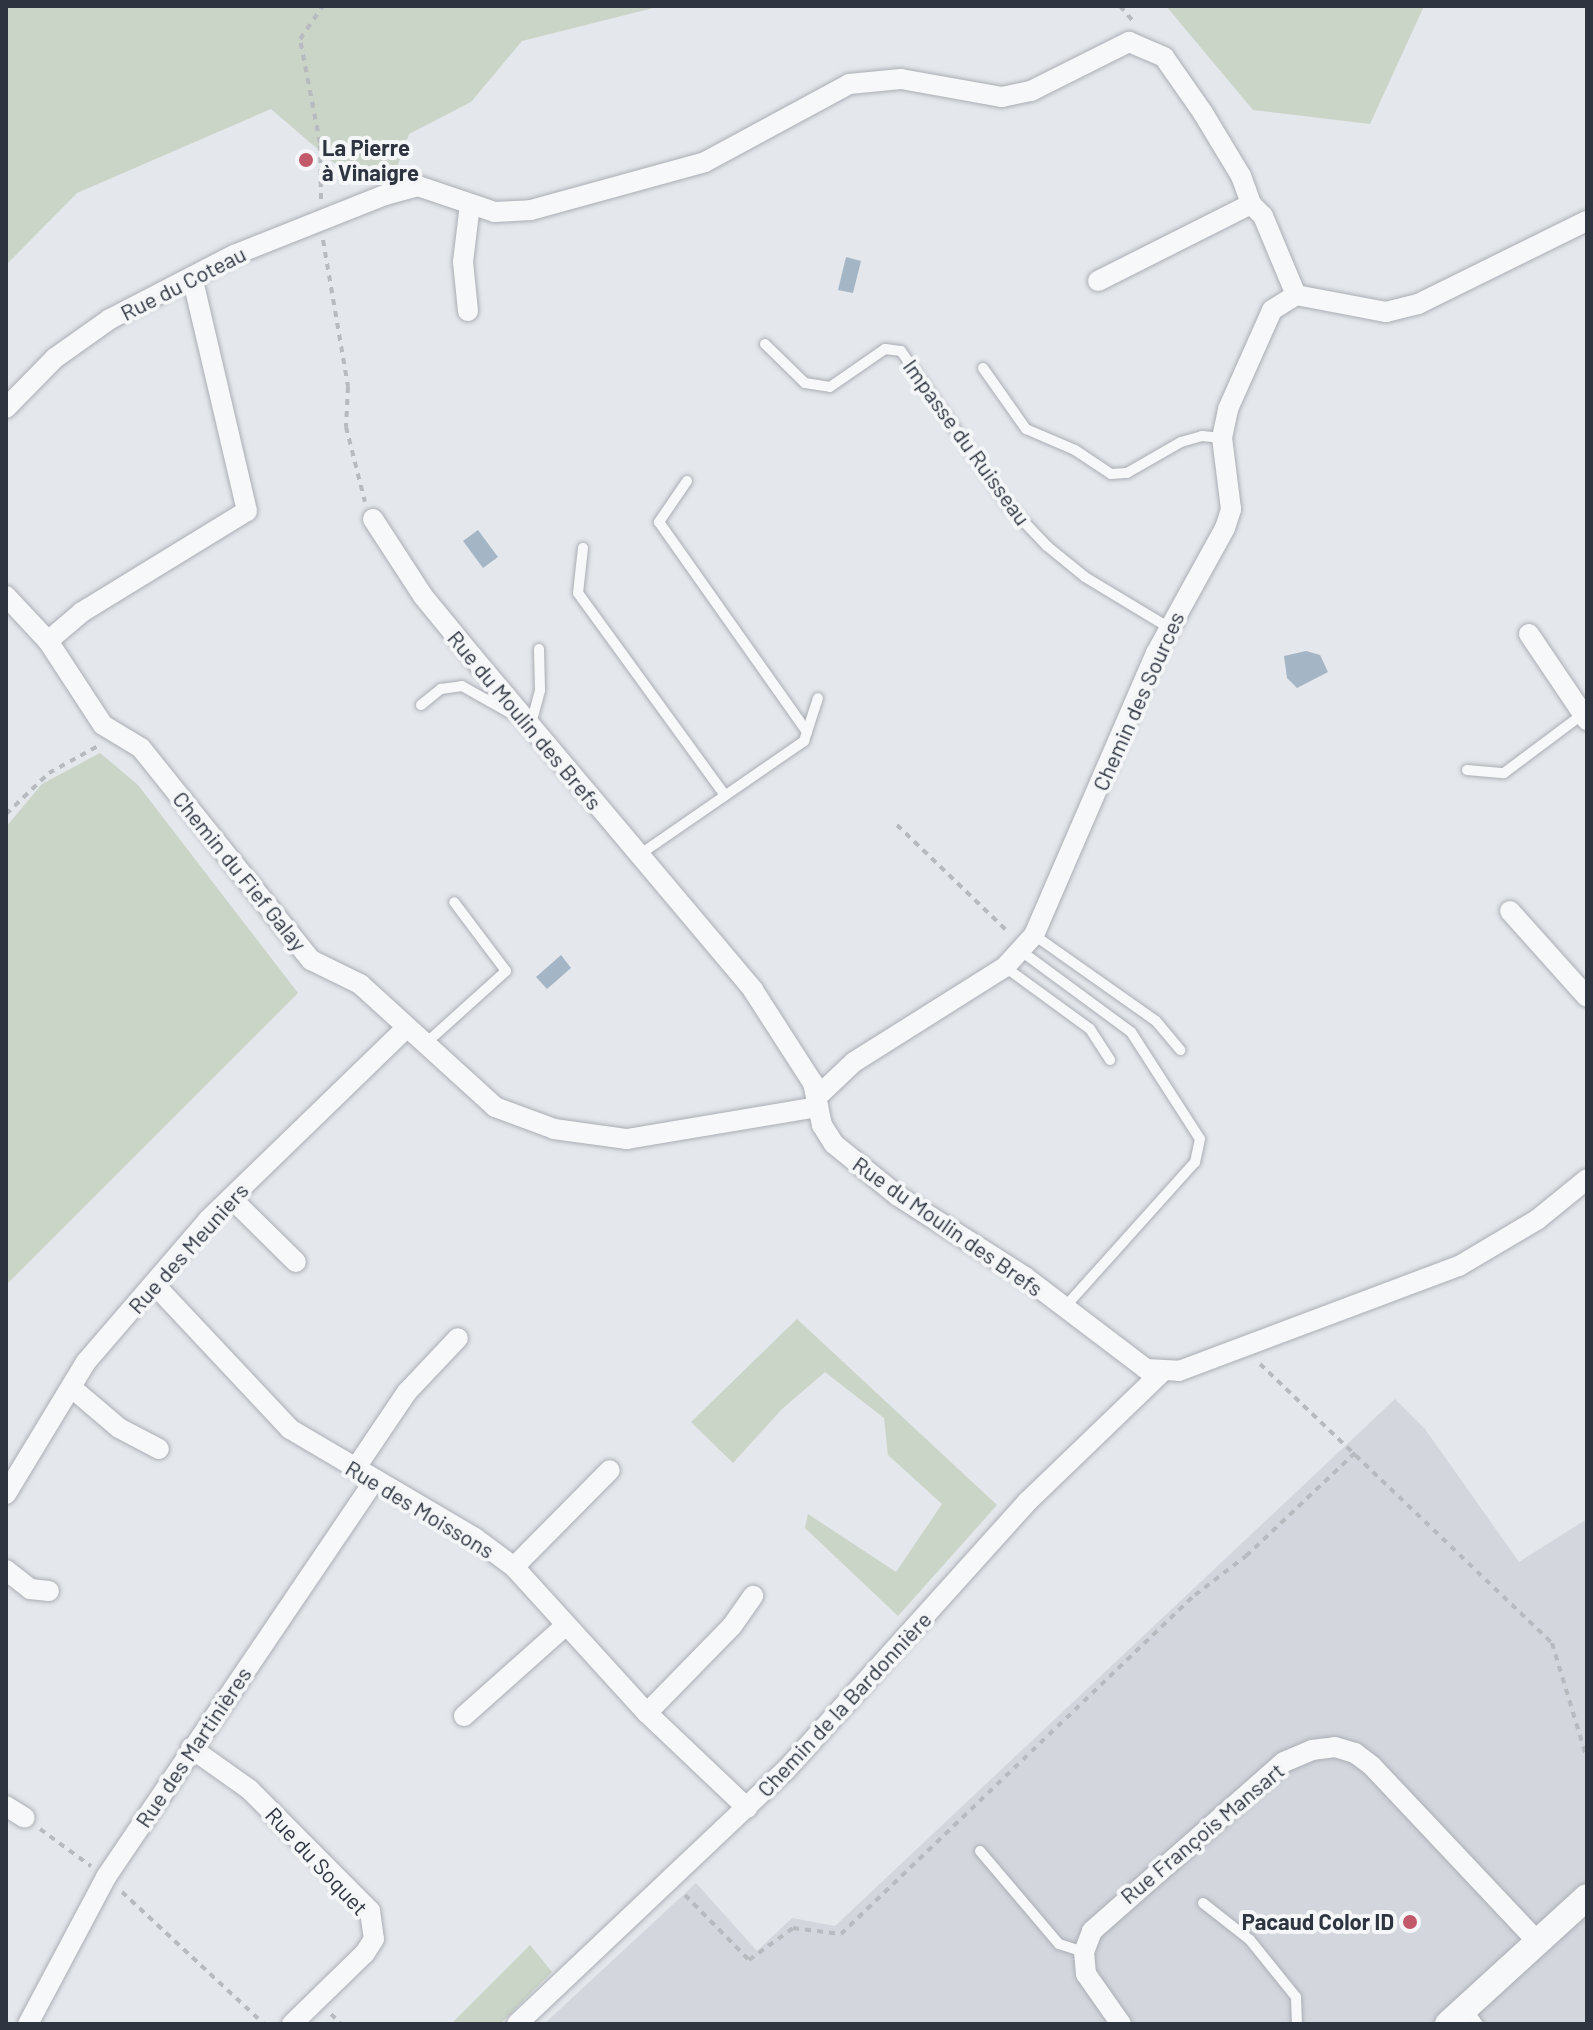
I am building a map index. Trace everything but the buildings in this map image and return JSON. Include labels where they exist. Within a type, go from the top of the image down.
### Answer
[{"type":"street","name":"Rue du Coteau","points":[[6,408],[66,350],[110,319],[192,277],[385,195],[418,186],[495,212],[531,210],[705,162],[849,84],[901,79],[1002,97],[1031,91],[1129,42],[1164,57],[1233,163],[1251,204],[1263,216],[1296,295]]},
{"type":"street","points":[[468,311],[463,262],[470,204]]},
{"type":"street","points":[[1098,281],[1251,204]]},
{"type":"street","points":[[1296,295],[1386,312],[1418,304],[1587,221]]},
{"type":"street","points":[[6,596],[48,641],[82,612],[247,511],[192,277]]},
{"type":"street","name":"Chemin des Sources","points":[[819,1101],[854,1062],[1005,967],[1026,945],[1168,627],[1231,509],[1222,438],[1239,380],[1272,310],[1296,295]]},
{"type":"street","name":"Rue du Moulin des Brefs","points":[[373,519],[423,596],[753,990],[819,1101],[826,1135],[843,1153],[1064,1308],[1130,1360],[1161,1373]]},
{"type":"street","points":[[1529,634],[1585,717]]},
{"type":"street","name":"Chemin du Fief Galay","points":[[48,641],[103,725],[141,748],[311,960],[360,984],[405,1029],[495,1107],[582,1134],[627,1139],[819,1101]]},
{"type":"street","points":[[1510,911],[1587,997]]},
{"type":"street","name":"Rue des Meuniers","points":[[6,1494],[86,1362],[231,1198],[405,1029]]},
{"type":"street","points":[[1161,1373],[1244,1348],[1459,1266],[1538,1219],[1587,1179]]},
{"type":"street","points":[[231,1198],[296,1262]]},
{"type":"street","name":"Rue des Moissons","points":[[154,1284],[290,1429],[514,1567],[557,1609],[564,1627],[647,1713],[747,1808]]},
{"type":"street","points":[[355,1469],[407,1392],[458,1338]]},
{"type":"street","name":"Chemin de la Bardonnière","points":[[517,2024],[747,1808],[844,1709],[1027,1502],[1161,1373]]},
{"type":"street","points":[[72,1388],[119,1428],[159,1449]]},
{"type":"street","points":[[514,1567],[610,1470]]},
{"type":"street","name":"Rue des Martinières","points":[[28,2024],[106,1877],[375,1480]]},
{"type":"street","points":[[6,1570],[30,1589],[49,1591]]},
{"type":"street","points":[[647,1713],[732,1626],[753,1596]]},
{"type":"street","points":[[464,1716],[564,1627]]},
{"type":"street","name":"Rue François Mansart","points":[[1084,1952],[1092,1931],[1108,1913],[1284,1762],[1312,1750],[1335,1747],[1355,1753],[1372,1766],[1538,1942]]},
{"type":"street","name":"Rue du Soquet","points":[[191,1748],[249,1789],[370,1911],[374,1939],[365,1953],[292,2024]]},
{"type":"street","points":[[6,1806],[25,1818]]},
{"type":"street","points":[[1464,2018],[1587,1897]]},
{"type":"street","points":[[1084,1952],[1096,1995],[1121,2024]]},
{"type":"lane","name":"Impasse du Ruisseau","points":[[765,344],[805,383],[830,387],[885,349],[901,351],[1008,505],[1047,546],[1085,577],[1168,627]]},
{"type":"lane","points":[[983,368],[1026,429],[1075,450],[1111,474],[1127,473],[1181,442],[1202,436],[1222,438]]},
{"type":"lane","points":[[687,481],[659,522],[807,732]]},
{"type":"lane","points":[[583,548],[578,593],[725,795]]},
{"type":"lane","points":[[421,705],[441,689],[462,686],[533,726],[540,690],[539,649]]},
{"type":"lane","points":[[638,856],[804,741],[818,698]]},
{"type":"lane","points":[[1467,770],[1504,773],[1585,717]]},
{"type":"lane","points":[[424,1046],[506,971],[454,902]]},
{"type":"lane","points":[[1026,945],[1156,1021],[1180,1050]]},
{"type":"lane","points":[[1026,945],[1131,1032],[1200,1139],[1195,1162],[1064,1308]]},
{"type":"lane","points":[[1005,967],[1090,1029],[1110,1060]]},
{"type":"lane","points":[[980,1851],[1059,1944],[1084,1952]]},
{"type":"lane","points":[[1203,1903],[1250,1940],[1296,1997],[1297,2024]]},
{"type":"path","points":[[323,6],[300,39],[320,143],[321,222],[348,387],[346,427],[358,488],[373,519]]},
{"type":"path","points":[[6,814],[49,773],[122,736]]},
{"type":"path","points":[[897,825],[1026,945]]},
{"type":"path","points":[[1244,1348],[1552,1643],[1587,1759]]},
{"type":"path","points":[[662,1887],[687,1896],[749,1960],[793,1928],[841,1934],[1195,1595],[1246,1556],[1356,1452]]},
{"type":"path","points":[[25,1818],[106,1877],[264,2024]]},
{"type":"shaded area","points":[[6,6],[661,6],[522,41],[471,102],[409,134],[396,170],[354,180],[271,109],[77,193],[6,265]]},
{"type":"shaded area","points":[[1166,6],[1424,6],[1370,124],[1253,110]]},
{"type":"shaded area","points":[[100,753],[138,785],[298,993],[6,1285],[6,827],[42,784]]},
{"type":"shaded area","points":[[797,1319],[997,1505],[898,1616],[805,1528],[808,1514],[896,1572],[942,1504],[888,1455],[884,1418],[825,1372],[782,1409],[733,1463],[691,1422]]},
{"type":"shaded area","points":[[1395,1399],[1425,1429],[1519,1562],[1587,1519],[1587,2024],[544,2024],[696,1883],[757,1951],[792,1918],[835,1926]]},
{"type":"shaded area","points":[[530,1945],[552,1972],[500,2024],[451,2024]]},
{"type":"water","points":[[846,257],[861,261],[853,293],[838,290]]},
{"type":"water","points":[[478,530],[498,557],[483,568],[463,541]]},
{"type":"water","points":[[1306,651],[1320,655],[1328,672],[1297,688],[1287,678],[1284,656]]},
{"type":"water","points":[[561,955],[571,968],[547,989],[536,977]]},
{"type":"place","name":"La Pierre à Vinaigre","points":[[306,160]]},
{"type":"place","name":"Pacaud Color ID","points":[[1410,1922]]}]
